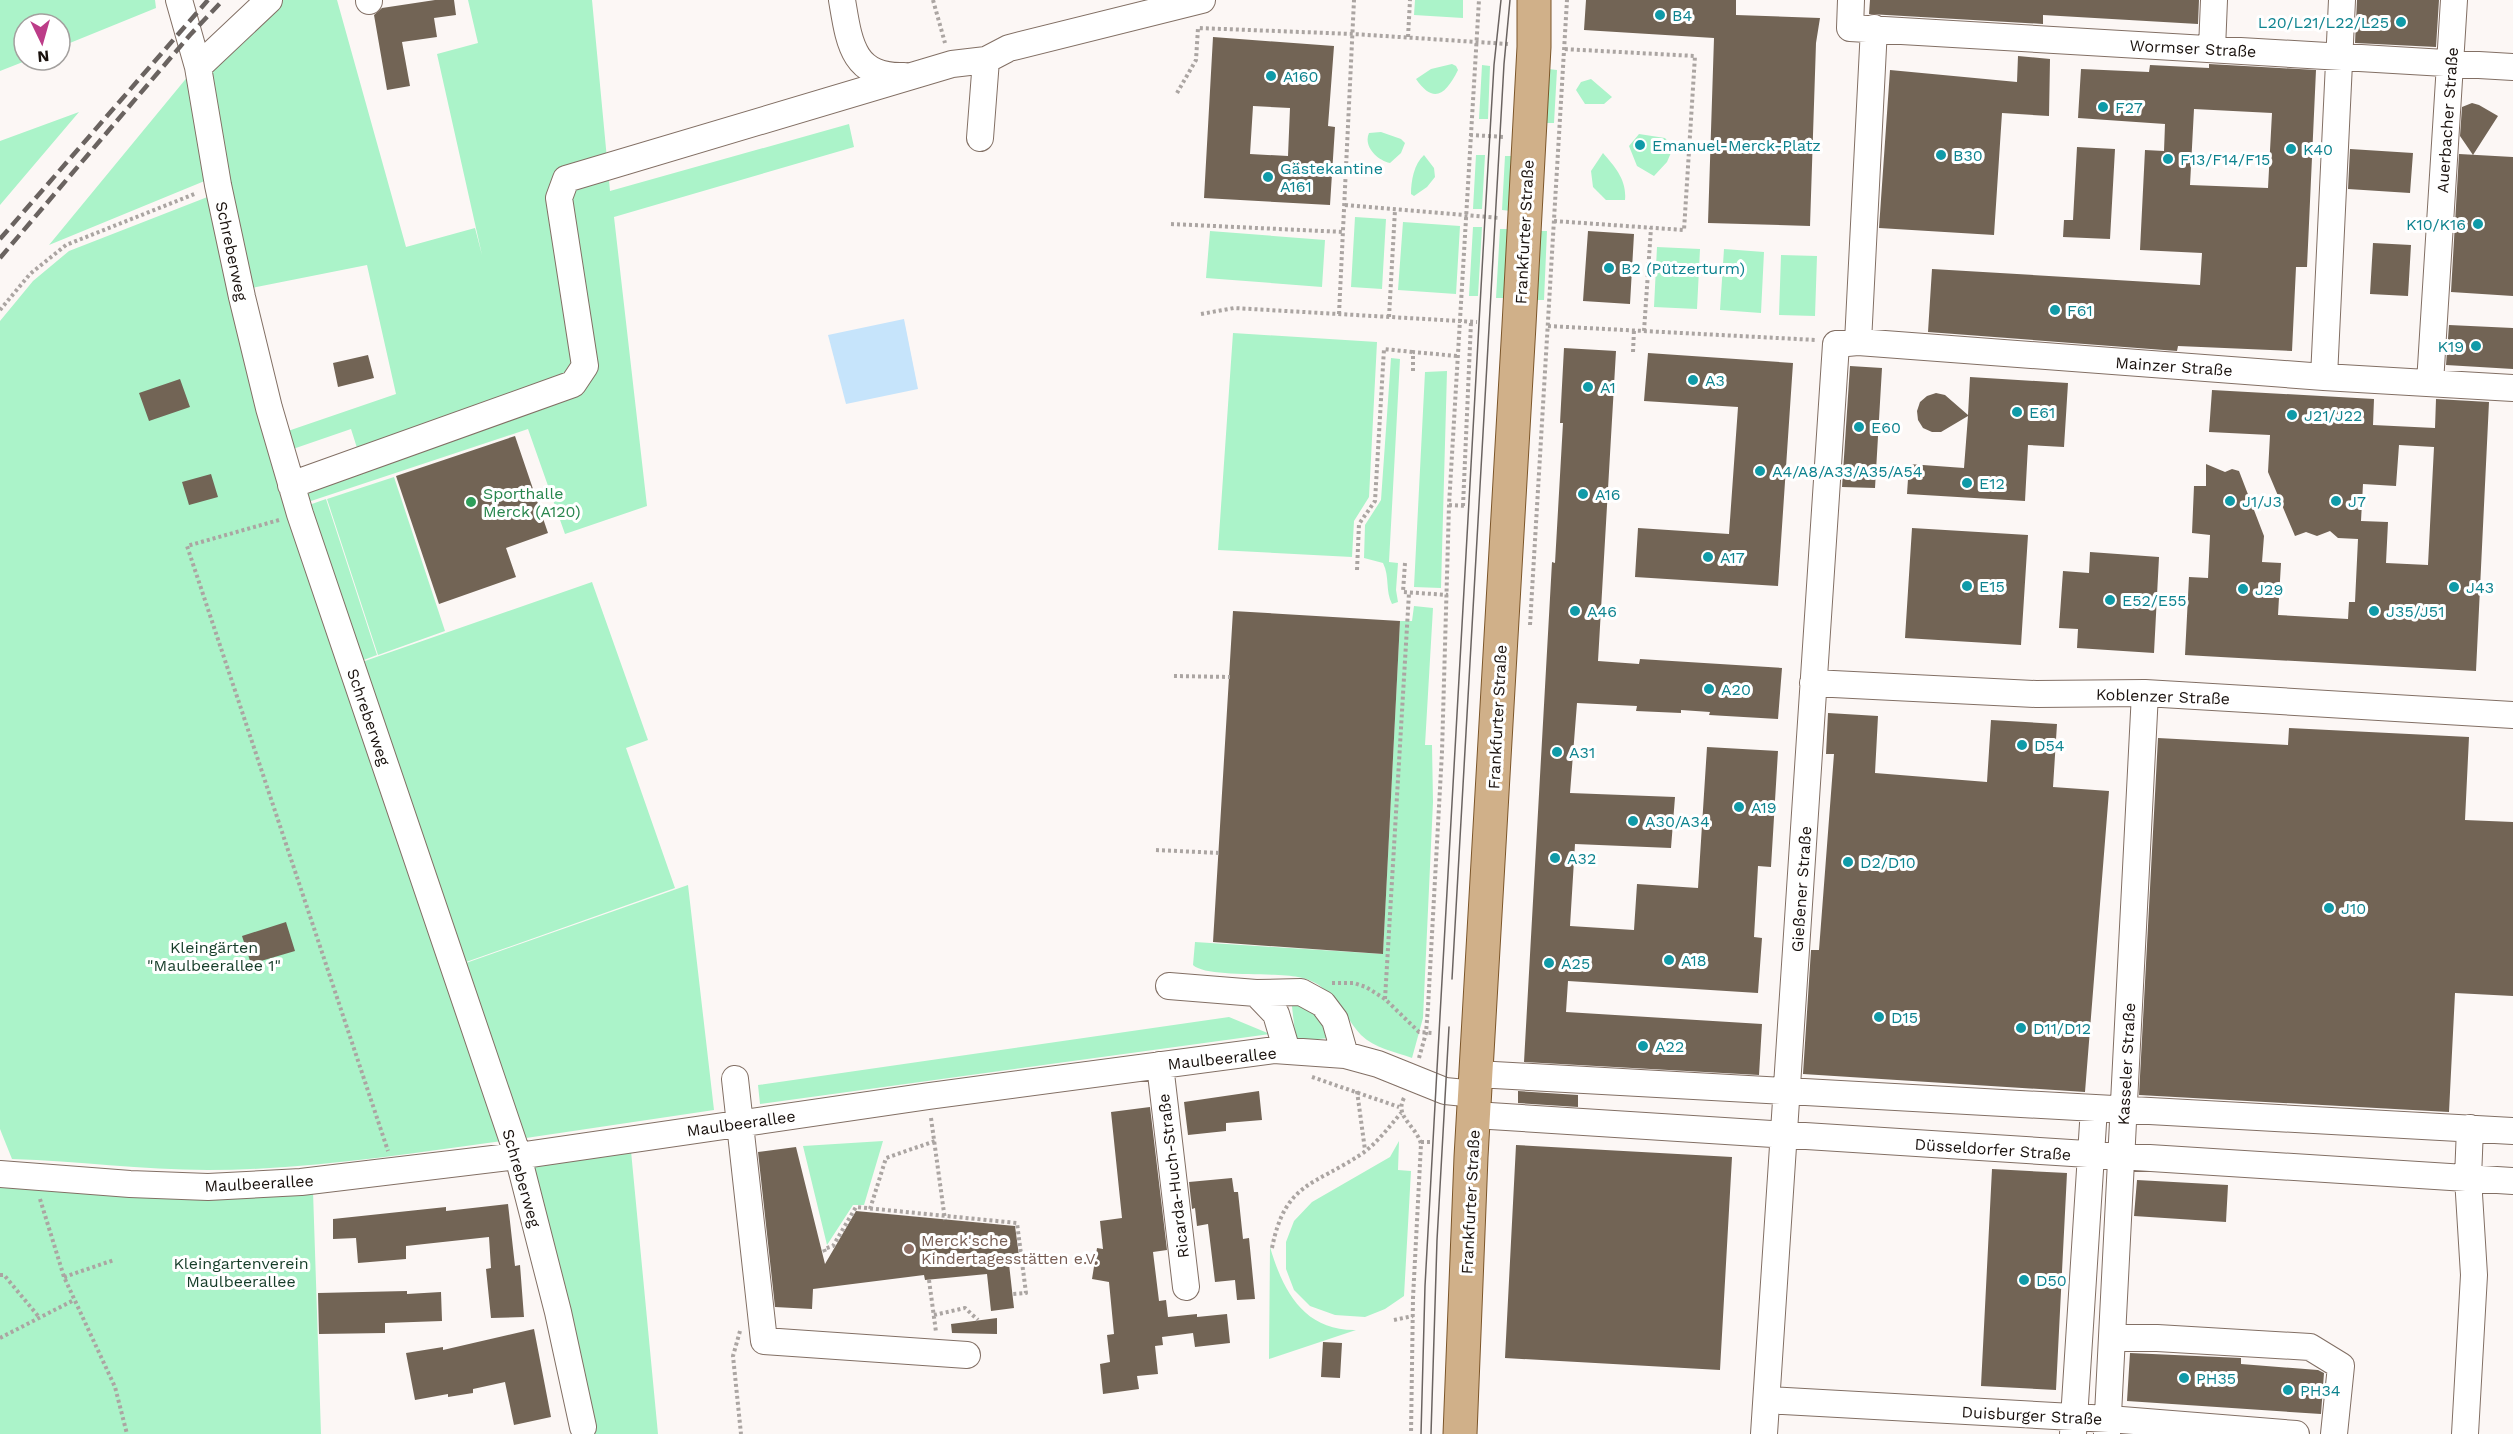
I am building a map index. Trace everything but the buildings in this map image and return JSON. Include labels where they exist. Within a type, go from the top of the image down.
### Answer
[{"type":"main road","name":"Frankfurter Straße","points":[[1460,1434],[1475,1094],[1520,325],[1534,46],[1534,0]]},
{"type":"street","name":"Schreberweg","points":[[179,0],[198,67],[218,185],[266,397],[300,514],[518,1156],[558,1312],[583,1427]]},
{"type":"street","points":[[198,67],[269,0]]},
{"type":"street","points":[[842,0],[849,44],[862,64],[887,76],[912,75]]},
{"type":"street","points":[[291,485],[573,384],[585,366],[559,198],[566,179],[951,64],[986,60],[1009,48],[1202,0]]},
{"type":"street","name":"Wormser Straße","points":[[1851,0],[1850,28],[2513,67]]},
{"type":"street","points":[[2212,49],[2214,0]]},
{"type":"street","points":[[2324,377],[2342,0]]},
{"type":"street","name":"Auerbacher Straße","points":[[2430,383],[2454,0]]},
{"type":"street","name":"Gießener Straße","points":[[1764,1434],[1789,1091],[1813,683],[1847,343],[1874,28]]},
{"type":"street","points":[[980,138],[986,60]]},
{"type":"street","name":"Mainzer Straße","points":[[1847,343],[2513,388]]},
{"type":"street","name":"Koblenzer Straße","points":[[1813,683],[2036,694],[2145,693],[2513,715]]},
{"type":"street","name":"Kasseler Straße","points":[[2108,1426],[2145,693]]},
{"type":"street","points":[[1169,986],[1183,989],[1256,993],[1301,992],[1323,1004],[1335,1020],[1346,1055]]},
{"type":"street","points":[[1256,993],[1276,1014],[1287,1051]]},
{"type":"street","name":"Maulbeerallee","points":[[0,1174],[130,1184],[208,1187],[301,1182],[518,1156],[740,1122],[1274,1050],[1346,1055],[1378,1064],[1445,1091],[1475,1094]]},
{"type":"street","name":"Ricarda-Huch-Straße","points":[[1160,1065],[1186,1287]]},
{"type":"street","points":[[735,1079],[764,1341],[967,1355]]},
{"type":"street","points":[[1475,1094],[1789,1091],[2513,1131]]},
{"type":"street","name":"Düsseldorfer Straße","points":[[1475,1094],[1785,1135],[2513,1181]]},
{"type":"street","points":[[2073,1426],[2094,1108]]},
{"type":"street","points":[[2465,1434],[2474,1275],[2468,1178],[2470,1128]]},
{"type":"street","points":[[2113,1338],[2157,1338],[2310,1347],[2341,1366],[2334,1434]]},
{"type":"street","name":"Duisburger Straße","points":[[1767,1400],[2073,1426],[2296,1434]]},
{"type":"path","points":[[933,0],[951,64]]},
{"type":"path","points":[[1339,314],[1354,0]]},
{"type":"path","points":[[1408,37],[1410,0]]},
{"type":"path","points":[[1418,1062],[1426,1033],[1442,752],[1449,505],[1479,0]]},
{"type":"path","points":[[1531,613],[1567,0]]},
{"type":"path","points":[[1177,93],[1196,60],[1198,28],[1353,34],[1513,45]]},
{"type":"path","points":[[1548,221],[1684,230],[1695,56],[1564,49]]},
{"type":"path","points":[[1470,135],[1508,137]]},
{"type":"path","points":[[0,310],[30,274],[66,245],[218,185]]},
{"type":"path","points":[[1345,204],[1503,218]]},
{"type":"path","points":[[1389,317],[1395,210]]},
{"type":"path","points":[[1171,224],[1344,232]]},
{"type":"path","points":[[1644,331],[1651,228]]},
{"type":"path","points":[[1202,314],[1234,308],[1477,322]]},
{"type":"path","points":[[1449,505],[1465,506],[1471,322]]},
{"type":"path","points":[[1548,326],[1847,343]]},
{"type":"path","points":[[1633,352],[1634,330]]},
{"type":"path","points":[[1357,570],[1359,524],[1375,501],[1384,349],[1457,356]]},
{"type":"path","points":[[1413,352],[1413,371]]},
{"type":"path","points":[[300,514],[187,546],[394,1172]]},
{"type":"path","points":[[1405,563],[1403,592],[1448,595]]},
{"type":"path","points":[[1385,999],[1409,593]]},
{"type":"path","points":[[1174,676],[1230,677]]},
{"type":"path","points":[[1156,850],[1220,853]]},
{"type":"path","points":[[1301,992],[1312,982],[1354,983],[1366,987],[1385,999],[1419,1032],[1433,1033]]},
{"type":"path","points":[[1308,1075],[1399,1107]]},
{"type":"path","points":[[1357,1091],[1366,1151]]},
{"type":"path","points":[[1407,1091],[1399,1107],[1421,1142],[1413,1316],[1411,1434]]},
{"type":"path","points":[[929,1096],[945,1219]]},
{"type":"path","points":[[1272,1248],[1277,1223],[1288,1202],[1305,1186],[1366,1151],[1401,1113]]},
{"type":"path","points":[[870,1209],[886,1158],[935,1141]]},
{"type":"path","points":[[1421,1142],[1430,1143]]},
{"type":"path","points":[[33,1176],[64,1277],[116,1387],[127,1434]]},
{"type":"path","points":[[825,1252],[824,1249],[833,1246],[856,1207],[945,1219],[1017,1223],[1026,1293],[1013,1294]]},
{"type":"path","points":[[64,1277],[114,1260]]},
{"type":"path","points":[[0,1275],[4,1275],[39,1317]]},
{"type":"path","points":[[929,1280],[938,1353]]},
{"type":"path","points":[[0,1338],[74,1300]]},
{"type":"path","points":[[741,1434],[733,1356],[743,1323],[759,1300]]},
{"type":"path","points":[[934,1315],[965,1308],[978,1320]]},
{"type":"path","points":[[1394,1320],[1413,1316]]},
{"type":"green space","points":[[0,0],[155,0],[156,8],[72,42],[72,12],[12,12],[12,66],[0,71]]},
{"type":"green space","points":[[281,0],[337,0],[406,247],[475,228],[482,255],[437,54],[478,43],[468,0],[592,0],[610,191],[849,124],[854,147],[614,217],[647,506],[565,534],[528,429],[308,502],[298,472],[358,451],[351,429],[290,450],[285,432],[396,394],[367,265],[252,288],[208,78],[212,64]]},
{"type":"green space","points":[[1415,0],[1463,0],[1463,18],[1414,15]]},
{"type":"green space","points":[[1452,64],[1458,70],[1449,85],[1439,93],[1428,92],[1416,79],[1431,69]]},
{"type":"green space","points":[[1482,65],[1490,66],[1488,119],[1479,119]]},
{"type":"green space","points":[[1548,69],[1557,70],[1554,123],[1545,123]]},
{"type":"green space","points":[[189,75],[207,180],[49,245]]},
{"type":"green space","points":[[1591,79],[1612,97],[1604,104],[1585,104],[1576,90],[1581,82]]},
{"type":"green space","points":[[79,112],[0,205],[0,141]]},
{"type":"green space","points":[[1381,132],[1401,139],[1405,143],[1401,153],[1390,163],[1376,156],[1368,143],[1369,133]]},
{"type":"green space","points":[[1639,134],[1665,138],[1673,148],[1667,162],[1654,176],[1637,166],[1629,146]]},
{"type":"green space","points":[[1603,153],[1622,180],[1625,200],[1606,200],[1593,187],[1591,171]]},
{"type":"green space","points":[[1424,155],[1434,168],[1435,177],[1427,187],[1414,196],[1411,194],[1414,173]]},
{"type":"green space","points":[[1476,155],[1485,155],[1482,209],[1473,209]]},
{"type":"green space","points":[[1505,156],[1514,156],[1511,211],[1502,210]]},
{"type":"green space","name":"Kleingärten \"Maulbeerallee 1\"","points":[[210,196],[502,1141],[319,1164],[183,1170],[12,1159],[0,1129],[0,321],[33,281],[69,251]]},
{"type":"green space","points":[[1355,217],[1386,219],[1382,289],[1351,287]]},
{"type":"green space","points":[[1403,222],[1460,226],[1456,294],[1398,290]]},
{"type":"green space","points":[[1473,227],[1482,227],[1478,296],[1469,296]]},
{"type":"green space","points":[[1500,229],[1510,229],[1505,298],[1496,298]]},
{"type":"green space","points":[[1210,231],[1325,240],[1322,287],[1206,278]]},
{"type":"green space","points":[[1540,231],[1547,231],[1544,300],[1537,300]]},
{"type":"green space","points":[[1657,247],[1700,249],[1697,309],[1654,307]]},
{"type":"green space","points":[[1724,249],[1764,252],[1761,313],[1720,310]]},
{"type":"green space","points":[[1781,255],[1817,256],[1815,316],[1779,315]]},
{"type":"green space","points":[[1233,333],[1377,342],[1369,497],[1354,521],[1352,557],[1218,550]]},
{"type":"green space","points":[[1391,358],[1400,359],[1389,562],[1398,563],[1396,590],[1398,602],[1392,604],[1383,563],[1364,558],[1365,525],[1381,500]]},
{"type":"green space","points":[[1447,371],[1441,588],[1414,587],[1425,372]]},
{"type":"green space","points":[[394,477],[445,631],[378,655],[327,499]]},
{"type":"green space","points":[[326,499],[377,655],[361,661],[309,505]]},
{"type":"green space","points":[[592,582],[648,740],[626,748],[675,888],[466,962],[362,662]]},
{"type":"green space","points":[[1414,606],[1433,608],[1425,745],[1432,745],[1433,802],[1423,1018],[1412,1058],[1366,1039],[1328,992],[1310,980],[1288,976],[1212,972],[1193,965],[1195,942],[1383,954],[1400,621],[1412,621]]},
{"type":"green space","points":[[688,885],[714,1110],[526,1138],[466,963]]},
{"type":"green space","points":[[1291,998],[1315,1007],[1330,1038],[1296,1041]]},
{"type":"green space","points":[[1229,1017],[1270,1034],[760,1104],[758,1085]]},
{"type":"green space","points":[[883,1141],[864,1205],[853,1205],[827,1245],[803,1146]]},
{"type":"green space","points":[[1399,1141],[1398,1170],[1411,1171],[1404,1296],[1385,1309],[1365,1317],[1335,1315],[1310,1306],[1294,1290],[1286,1269],[1286,1242],[1294,1221],[1312,1202],[1390,1157]]},
{"type":"green space","points":[[631,1151],[658,1434],[593,1434],[534,1165]]},
{"type":"green space","name":"Kleingartenverein Maulbeerallee","points":[[0,1185],[313,1191],[321,1434],[0,1434]]},
{"type":"green space","points":[[1270,1247],[1289,1293],[1309,1316],[1322,1324],[1338,1329],[1356,1330],[1269,1359]]},
{"type":"water","points":[[904,319],[918,389],[846,404],[828,335]]},
{"type":"tram line","points":[[1421,1434],[1425,1286],[1436,1087],[1494,65],[1501,0]]},
{"type":"tram line","points":[[1452,979],[1504,64],[1510,0]]},
{"type":"tram line","points":[[1431,1434],[1437,1240],[1449,1027]]},
{"type":"railway","points":[[0,239],[208,0]]},
{"type":"railway","points":[[0,258],[190,35],[223,0]]},
{"type":"place","name":"B4","points":[[1660,15]]},
{"type":"place","name":"L20/L21/L22/L25","points":[[2401,22]]},
{"type":"place","name":"A160","points":[[1271,76]]},
{"type":"place","name":"F27","points":[[2103,107]]},
{"type":"place","name":"Emanuel-Merck-Platz","points":[[1640,145]]},
{"type":"place","name":"K40","points":[[2291,149]]},
{"type":"place","name":"B30","points":[[1941,155]]},
{"type":"place","name":"F13/F14/F15","points":[[2168,159]]},
{"type":"place","name":"Gästekantine A161","points":[[1268,177]]},
{"type":"place","name":"K10/K16","points":[[2478,224]]},
{"type":"place","name":"B2 (Pützerturm)","points":[[1609,268]]},
{"type":"place","name":"F61","points":[[2055,310]]},
{"type":"place","name":"K19","points":[[2476,346]]},
{"type":"place","name":"A3","points":[[1693,380]]},
{"type":"place","name":"A1","points":[[1588,387]]},
{"type":"place","name":"E61","points":[[2017,412]]},
{"type":"place","name":"J21/J22","points":[[2292,415]]},
{"type":"place","name":"E60","points":[[1859,427]]},
{"type":"place","name":"A4/A8/A33/A35/A54","points":[[1760,471]]},
{"type":"place","name":"E12","points":[[1967,483]]},
{"type":"place","name":"A16","points":[[1583,494]]},
{"type":"place","name":"J1/J3","points":[[2230,501]]},
{"type":"place","name":"J7","points":[[2336,501]]},
{"type":"place","name":"Sporthalle Merck (A120)","points":[[471,502]]},
{"type":"place","name":"A17","points":[[1708,557]]},
{"type":"place","name":"E15","points":[[1967,586]]},
{"type":"place","name":"J43","points":[[2454,587]]},
{"type":"place","name":"J29","points":[[2243,589]]},
{"type":"place","name":"E52/E55","points":[[2110,600]]},
{"type":"place","name":"A46","points":[[1575,611]]},
{"type":"place","name":"J35/J51","points":[[2374,611]]},
{"type":"place","name":"A20","points":[[1709,689]]},
{"type":"place","name":"D54","points":[[2022,745]]},
{"type":"place","name":"A31","points":[[1557,752]]},
{"type":"place","name":"A19","points":[[1739,807]]},
{"type":"place","name":"A30/A34","points":[[1633,821]]},
{"type":"place","name":"A32","points":[[1555,858]]},
{"type":"place","name":"D2/D10","points":[[1848,862]]},
{"type":"place","name":"J10","points":[[2329,908]]},
{"type":"place","name":"A18","points":[[1669,960]]},
{"type":"place","name":"A25","points":[[1549,963]]},
{"type":"place","name":"D15","points":[[1879,1017]]},
{"type":"place","name":"D11/D12","points":[[2021,1028]]},
{"type":"place","name":"A22","points":[[1643,1046]]},
{"type":"place","name":"Merck'sche Kindertagesstätten e.V.","points":[[909,1249]]},
{"type":"place","name":"D50","points":[[2024,1280]]},
{"type":"place","name":"PH35","points":[[2184,1378]]},
{"type":"place","name":"PH34","points":[[2288,1390]]}]
